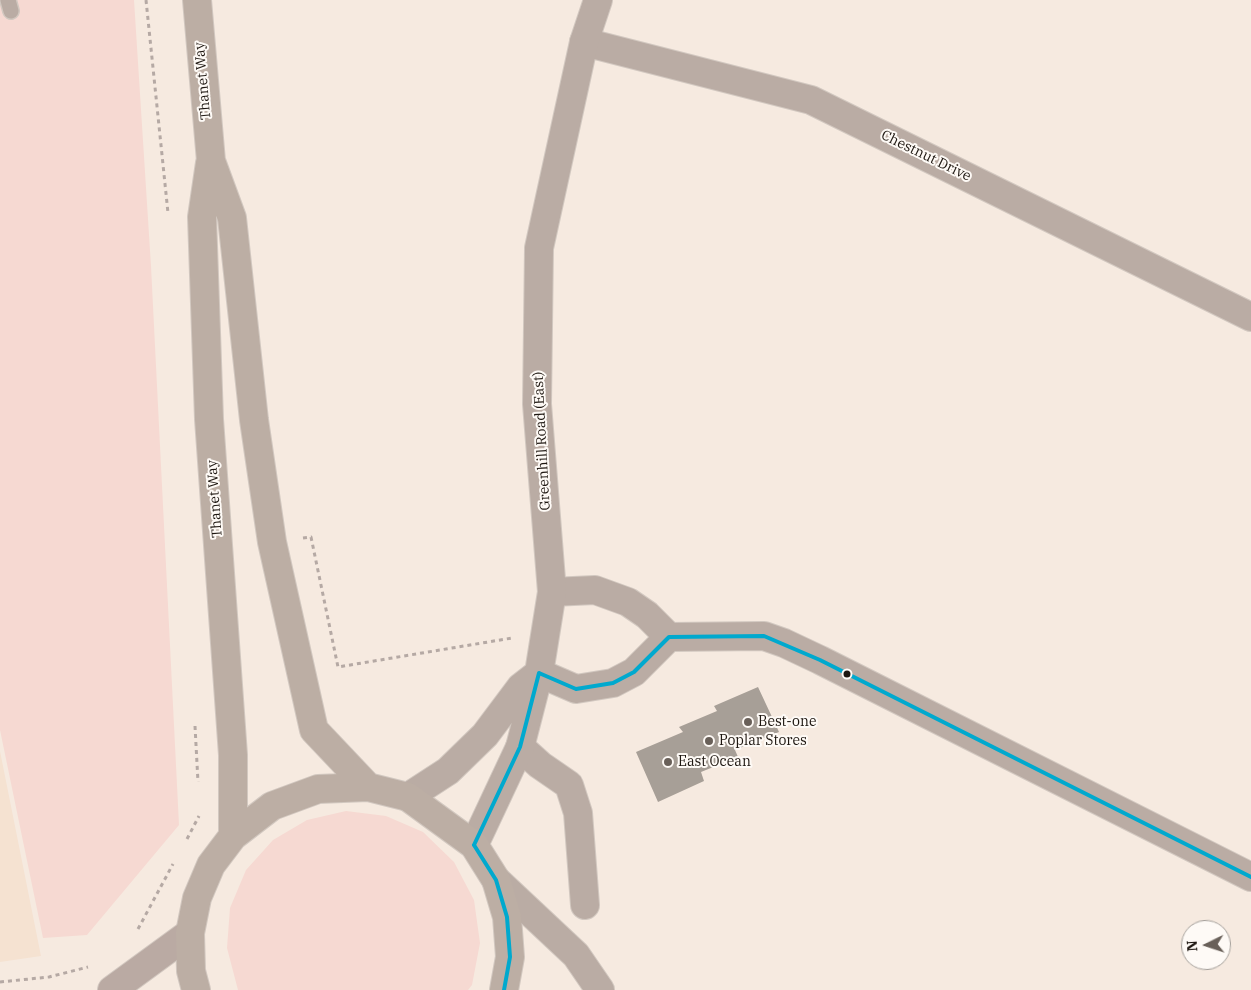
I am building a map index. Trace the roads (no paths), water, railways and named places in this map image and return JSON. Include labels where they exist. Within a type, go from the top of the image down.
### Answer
[{"type":"main road","name":"Thanet Way","points":[[197,0],[211,161],[202,217],[209,419],[233,756],[233,836]]},
{"type":"main road","name":"Thanet Way","points":[[211,161],[232,218],[254,420],[272,542],[314,730],[368,787]]},
{"type":"main road","points":[[196,990],[191,971],[190,933],[200,890],[211,865],[233,836],[272,806],[318,789],[368,787],[408,797],[474,845],[496,880],[507,917],[510,957],[504,990]]},
{"type":"main road","points":[[112,990],[190,933]]},
{"type":"street","name":"Greenhill Road (East)","points":[[474,845],[520,747],[539,673],[546,633],[552,592],[538,404],[539,248],[584,42],[598,0]]},
{"type":"street","name":"Chestnut Drive","points":[[584,42],[812,100],[1251,317]]},
{"type":"street","points":[[552,592],[595,590],[628,602],[647,616],[669,637],[764,636],[784,643],[1251,877]]},
{"type":"street","points":[[408,797],[448,771],[485,735],[521,687],[539,673],[576,689],[613,683],[634,672],[669,637]]},
{"type":"street","points":[[520,747],[540,765],[569,785],[578,813],[584,905]]},
{"type":"street","points":[[496,880],[576,955],[600,990]]},
{"type":"place","name":"Best-one","points":[[748,722]]},
{"type":"place","name":"Poplar Stores","points":[[709,741]]},
{"type":"place","name":"East Ocean","points":[[668,762]]}]
